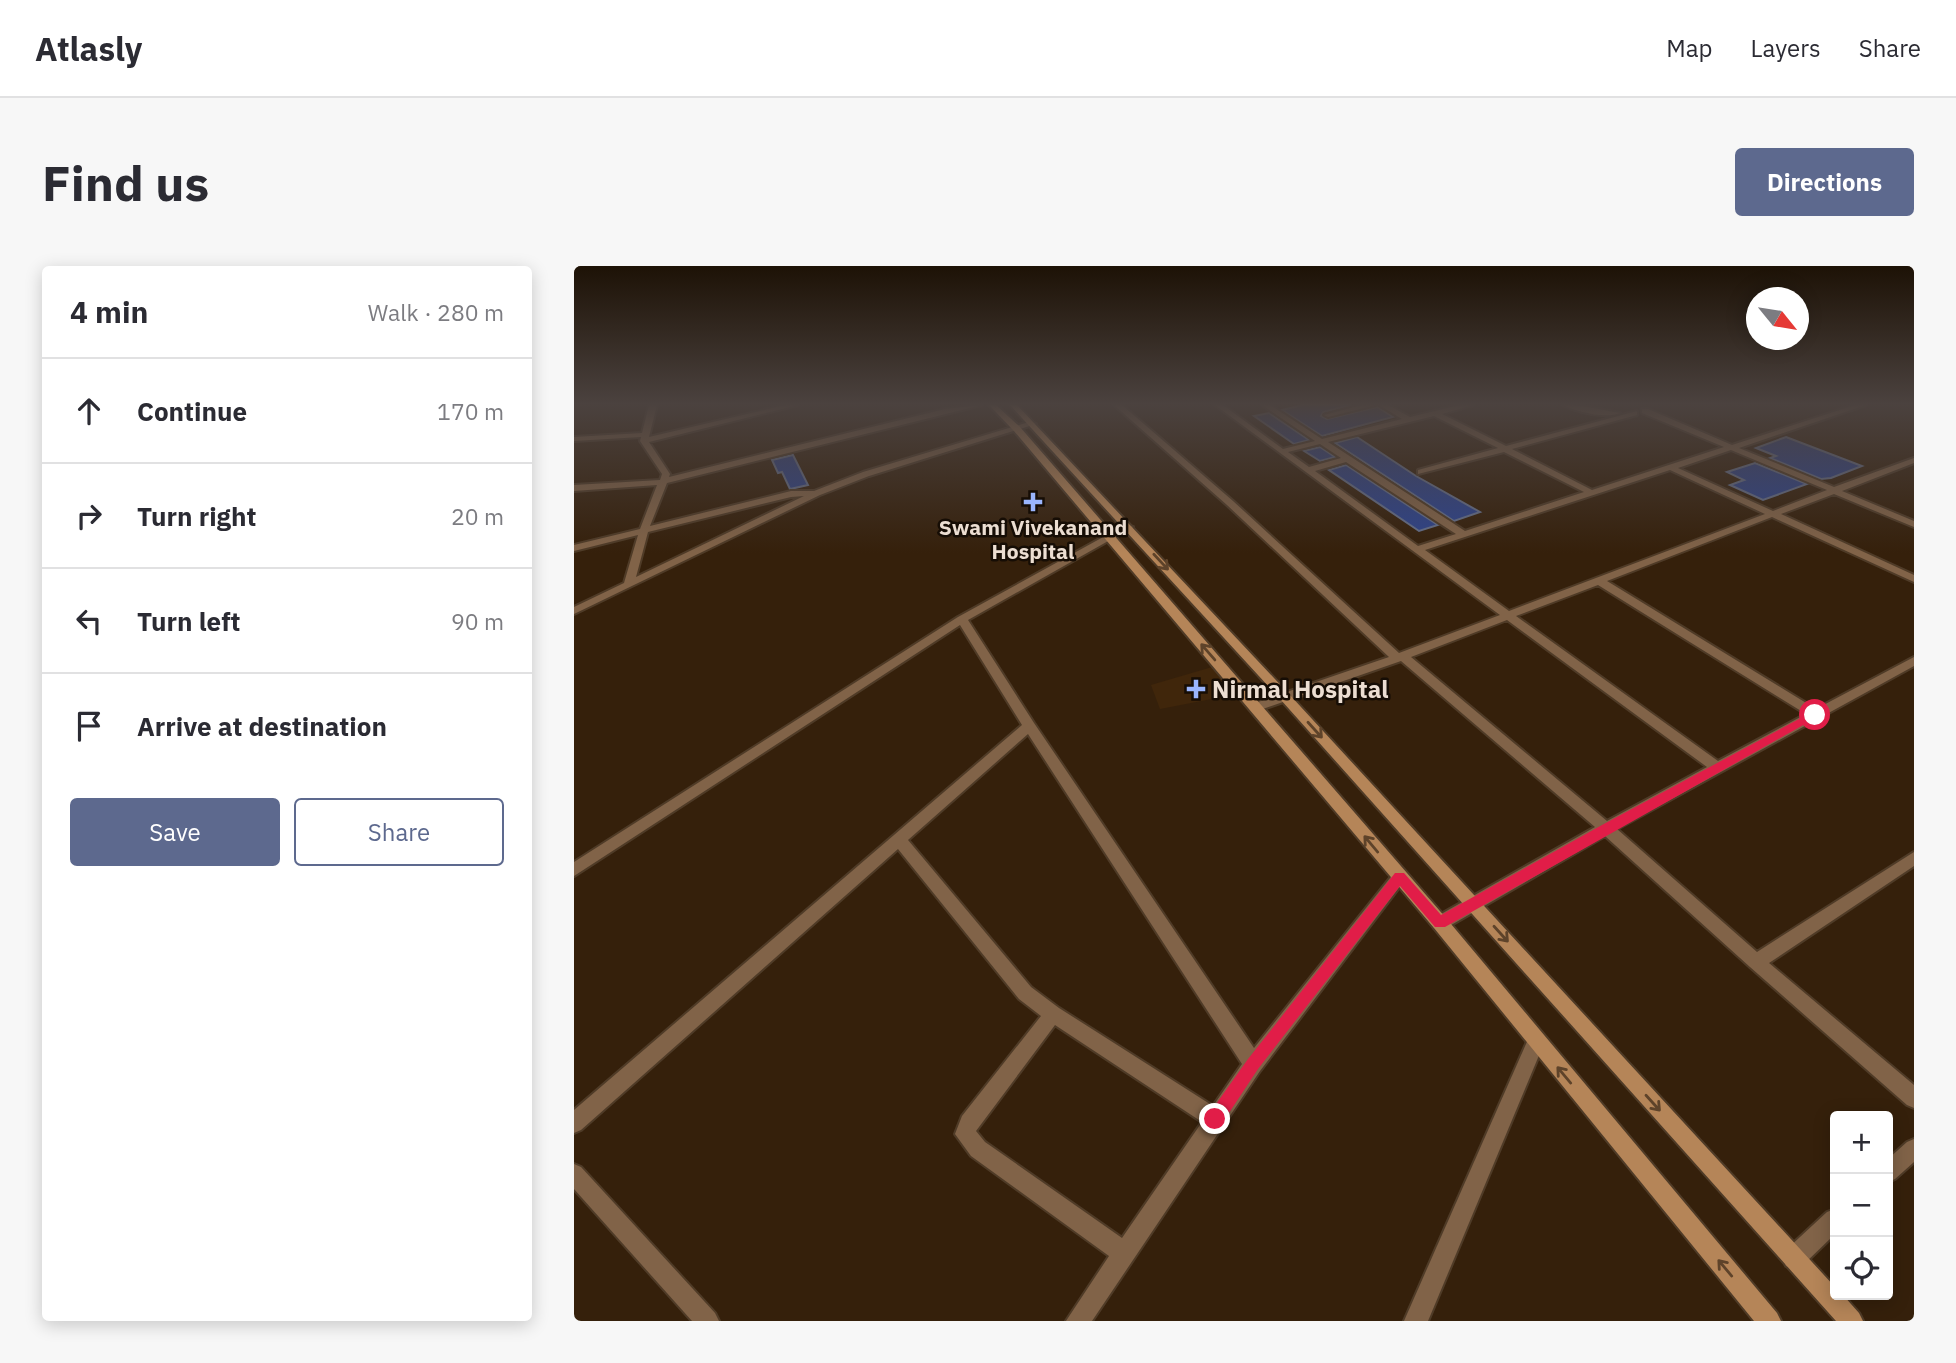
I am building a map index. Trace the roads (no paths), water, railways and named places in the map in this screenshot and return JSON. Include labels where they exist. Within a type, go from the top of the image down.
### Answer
[{"type":"main road","points":[[1045,454],[1108,538],[1440,923],[1769,1321]]},
{"type":"main road","points":[[1053,454],[1128,527],[1285,697],[1851,1321]]},
{"type":"street","points":[[629,584],[663,478],[651,454]]},
{"type":"street","points":[[574,480],[663,478],[755,454]]},
{"type":"street","points":[[574,488],[663,478],[763,454]]},
{"type":"street","points":[[574,611],[817,493],[866,474],[931,454]]},
{"type":"street","points":[[1174,454],[1400,657],[1606,828],[1914,1098]]},
{"type":"street","points":[[1287,454],[1507,617],[1718,768]]},
{"type":"street","points":[[1340,454],[1463,534]]},
{"type":"street","points":[[1421,472],[1487,454]]},
{"type":"street","points":[[1516,454],[1592,493]]},
{"type":"street","points":[[1418,549],[1710,454]]},
{"type":"street","points":[[1749,454],[1914,524]]},
{"type":"street","points":[[1309,470],[1347,459]]},
{"type":"street","points":[[1256,707],[1507,617],[1914,460]]},
{"type":"street","points":[[1902,465],[1914,470]]},
{"type":"street","points":[[1670,467],[1914,579]]},
{"type":"street","points":[[577,546],[791,494],[817,493]]},
{"type":"street","points":[[574,870],[962,619],[1128,527]]},
{"type":"street","points":[[1599,582],[1815,715]]},
{"type":"street","points":[[962,619],[1029,726],[1253,1064]]},
{"type":"street","points":[[1440,923],[1606,828],[1914,662]]},
{"type":"street","points":[[574,1123],[1029,726]]},
{"type":"street","points":[[899,839],[1025,993],[1215,1119]]},
{"type":"street","points":[[1756,962],[1914,858]]},
{"type":"street","points":[[1078,1321],[1253,1064],[1399,877]]},
{"type":"street","points":[[1053,1014],[969,1123],[965,1134],[978,1149],[1124,1253]]},
{"type":"street","points":[[1416,1321],[1536,1041]]},
{"type":"street","points":[[1893,1168],[1914,1149]]},
{"type":"street","points":[[574,1174],[707,1321]]},
{"type":"street","points":[[1794,1258],[1830,1225]]},
{"type":"place","name":"Swami Vivekanand Hospital","points":[[1033,502]]},
{"type":"place","name":"Nirmal Hospital","points":[[1196,689]]}]
